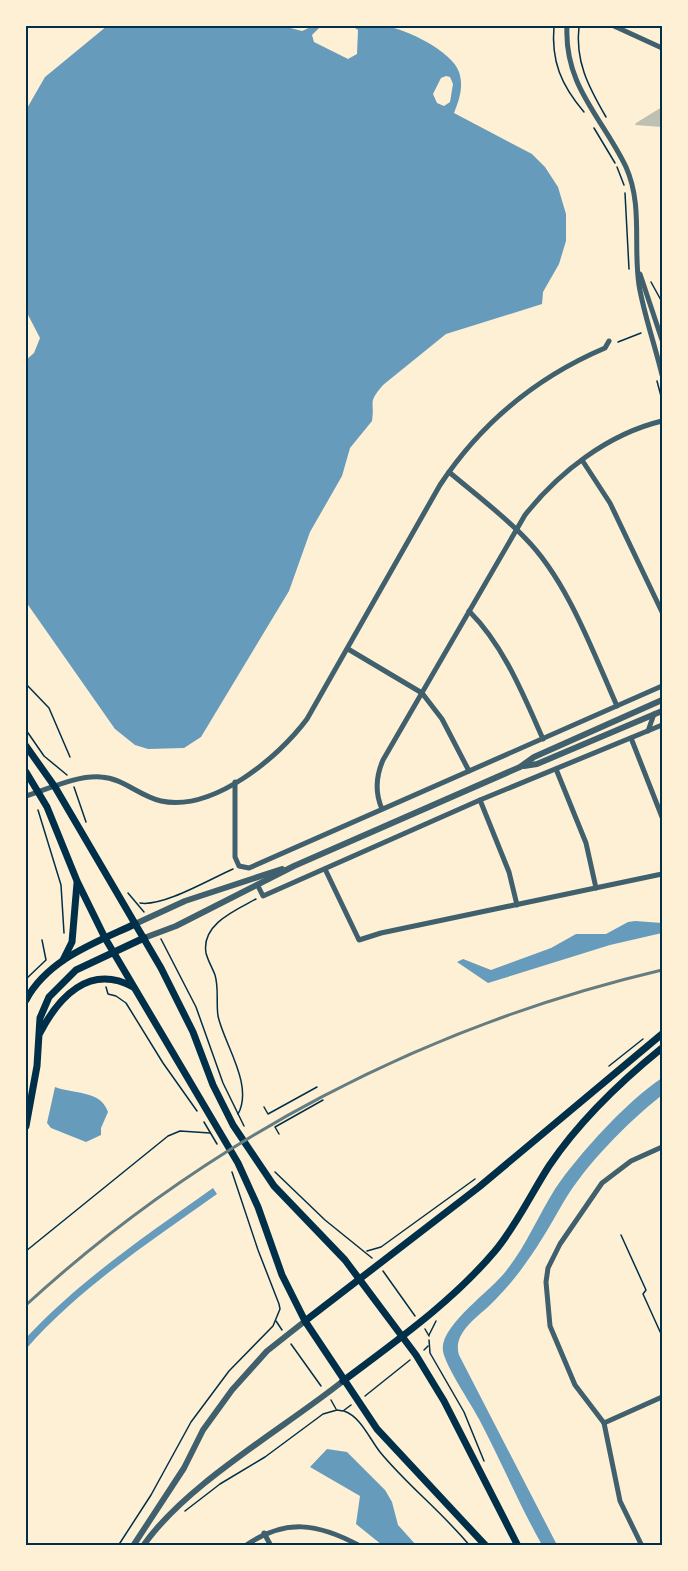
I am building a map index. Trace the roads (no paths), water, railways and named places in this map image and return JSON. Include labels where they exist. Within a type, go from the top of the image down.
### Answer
[{"type":"main road","points":[[26,746],[55,787],[144,938],[193,1032],[213,1085],[252,1155],[274,1186],[360,1278],[416,1355],[444,1401],[518,1545]]},
{"type":"main road","points":[[26,771],[40,792],[77,881],[105,938],[238,1163],[258,1207],[282,1275],[305,1321],[377,1429],[486,1545]]},
{"type":"main road","points":[[63,960],[72,942],[77,881]]},
{"type":"main road","points":[[26,1000],[42,976],[63,960],[135,924]]},
{"type":"main road","points":[[26,1126],[36,1073],[44,1006],[60,983],[76,970],[144,938]]},
{"type":"main road","points":[[39,1035],[65,995],[79,986],[119,981],[134,988]]},
{"type":"main road","points":[[305,1321],[479,1188],[663,1034]]},
{"type":"main road","points":[[343,1381],[456,1293],[496,1249],[575,1131],[609,1094],[663,1048]]},
{"type":"street","points":[[567,26],[569,63],[576,82],[620,157],[633,186],[637,209],[639,286],[663,375]]},
{"type":"street","points":[[614,26],[661,47],[663,39]]},
{"type":"street","points":[[637,267],[661,329],[663,340]]},
{"type":"street","points":[[651,331],[661,329]]},
{"type":"street","points":[[26,796],[88,777],[112,778],[144,795],[176,803],[201,797],[235,782],[266,762],[296,734],[348,650],[448,472],[475,438],[505,409],[535,387],[605,348],[609,341]]},
{"type":"street","points":[[382,809],[378,800],[378,771],[515,529],[539,497],[582,460],[622,436],[663,421]]},
{"type":"street","points":[[582,460],[610,503],[663,612]]},
{"type":"street","points":[[448,472],[515,529],[538,552],[555,579],[617,706]]},
{"type":"street","points":[[469,610],[491,637],[506,661],[543,739]]},
{"type":"street","points":[[348,650],[422,693],[442,719],[469,771]]},
{"type":"street","points":[[235,782],[235,857],[239,866],[249,868],[663,686]]},
{"type":"street","points":[[144,938],[158,934],[258,886],[294,866],[520,767],[534,757],[663,700]]},
{"type":"street","points":[[520,767],[537,764],[663,711]]},
{"type":"street","points":[[648,731],[654,714]]},
{"type":"street","points":[[258,886],[262,896],[480,800],[663,724]]},
{"type":"street","points":[[631,738],[663,817]]},
{"type":"street","points":[[556,769],[586,843],[596,888]]},
{"type":"street","points":[[480,800],[509,872],[517,905]]},
{"type":"street","points":[[135,924],[185,901],[294,866]]},
{"type":"street","points":[[325,868],[359,940],[381,933],[663,874]]},
{"type":"street","points":[[642,1545],[620,1501],[603,1423],[575,1384],[550,1326],[545,1296],[549,1268],[560,1244],[602,1183],[631,1161],[663,1147]]},
{"type":"street","points":[[133,1545],[184,1468],[203,1430],[232,1390],[267,1351],[305,1321]]},
{"type":"street","points":[[143,1545],[168,1516],[343,1381]]},
{"type":"street","points":[[603,1423],[663,1397]]},
{"type":"street","points":[[245,1545],[264,1533],[289,1526],[317,1528],[360,1545]]},
{"type":"street","points":[[264,1533],[271,1545]]},
{"type":"water","points":[[377,25],[394,28],[427,42],[455,64],[459,72],[461,88],[454,113],[532,154],[545,167],[558,187],[566,214],[566,241],[559,264],[543,292],[542,304],[446,334],[378,391],[373,402],[372,421],[350,448],[342,476],[310,532],[289,591],[201,737],[184,748],[148,749],[135,745],[115,729],[26,602],[26,360],[34,353],[40,338],[26,311],[26,110],[45,77],[107,26],[283,26],[302,31],[313,26],[321,26],[312,35],[314,42],[348,59],[357,54],[358,30],[352,26]],"holes":[[[450,77],[453,84],[450,102],[444,106],[437,103],[433,94],[441,78]]]},
{"type":"water","points":[[628,922],[662,923],[662,933],[610,945],[488,983],[457,962],[463,959],[491,970],[551,948],[576,934],[606,934]]},
{"type":"water","points":[[662,1078],[662,1095],[621,1131],[595,1159],[572,1188],[522,1269],[502,1293],[467,1326],[459,1340],[459,1355],[557,1545],[542,1545],[479,1419],[448,1365],[443,1351],[444,1341],[457,1320],[506,1271],[555,1189],[577,1160],[619,1114]]},
{"type":"water","points":[[55,1087],[93,1096],[104,1105],[108,1112],[101,1128],[101,1135],[86,1142],[51,1128],[47,1123]]},
{"type":"water","points":[[213,1188],[217,1194],[92,1286],[26,1349],[26,1338],[92,1277]]},
{"type":"water","points":[[327,1449],[347,1452],[385,1490],[392,1502],[398,1525],[416,1545],[382,1545],[356,1524],[360,1496],[310,1467]]},
{"type":"railway","points":[[26,1305],[95,1246],[168,1191],[244,1141],[322,1097],[404,1057],[488,1023],[574,994],[662,970]]}]
